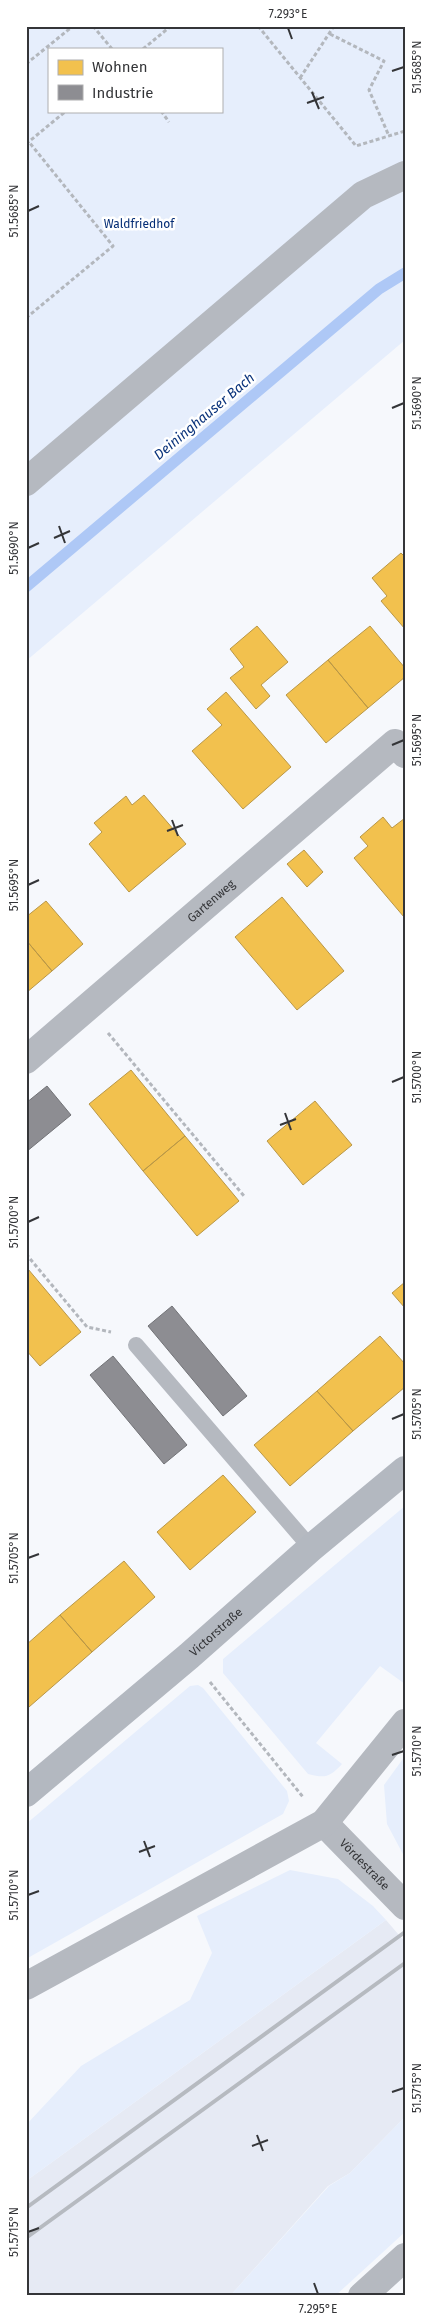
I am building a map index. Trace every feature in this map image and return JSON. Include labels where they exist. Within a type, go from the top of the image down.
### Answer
[{"type":"street","points":[[26,482],[363,195],[405,175]]},
{"type":"street","name":"Gartenweg","points":[[26,1060],[402,744]]},
{"type":"street","name":"Victorstraße","points":[[26,1793],[189,1656],[311,1548],[405,1470]]},
{"type":"street","points":[[26,1986],[324,1823],[405,1722]]},
{"type":"street","name":"Vördestraße","points":[[324,1823],[405,1906]]},
{"type":"street","points":[[362,2296],[405,2258]]},
{"type":"lane","points":[[136,1346],[311,1548]]},
{"type":"path","points":[[26,64],[73,26]]},
{"type":"path","points":[[93,26],[111,48]]},
{"type":"path","points":[[144,48],[171,26]]},
{"type":"path","points":[[258,26],[356,146],[405,131]]},
{"type":"path","points":[[300,78],[334,26]]},
{"type":"path","points":[[330,34],[384,61],[370,90],[389,136]]},
{"type":"path","points":[[405,97],[405,103]]},
{"type":"path","points":[[26,318],[113,246],[28,143],[65,112]]},
{"type":"path","points":[[162,112],[169,122]]},
{"type":"path","points":[[87,1007],[244,1196]]},
{"type":"path","points":[[26,1254],[87,1327],[109,1330],[127,1350],[136,1346]]},
{"type":"path","points":[[189,1656],[324,1823]]},
{"type":"shaded area","points":[[386,1920],[405,1942],[405,2117],[350,2173],[328,2186],[230,2296],[26,2296],[26,2181]]},
{"type":"green space","name":"Waldfriedhof","points":[[26,26],[405,26],[405,340],[26,661]]},
{"type":"green space","points":[[405,1506],[405,1684],[380,1666],[316,1743],[342,1764],[334,1772],[326,1776],[308,1774],[223,1673],[223,1659]]},
{"type":"green space","points":[[198,1685],[203,1688],[287,1791],[289,1801],[283,1814],[26,1959],[26,1824],[190,1686]]},
{"type":"green space","points":[[405,1756],[405,1858],[387,1824],[384,1785]]},
{"type":"green space","points":[[290,1870],[338,1879],[373,1906],[386,1920],[26,2181],[26,2125],[81,2066],[190,2000],[212,1953],[197,1916]]},
{"type":"green space","points":[[405,2117],[405,2232],[335,2296],[230,2296],[329,2186],[350,2173]]},
{"type":"building: Wohnen","points":[[401,553],[405,557],[405,629],[381,601],[387,596],[372,578]]},
{"type":"building: Wohnen","points":[[257,626],[288,662],[261,685],[270,696],[256,709],[230,678],[244,667],[230,649]]},
{"type":"building: Wohnen","points":[[370,626],[405,668],[405,677],[368,708],[328,660]]},
{"type":"building: Wohnen","points":[[328,660],[368,708],[326,743],[286,695]]},
{"type":"building: Wohnen","points":[[226,692],[291,767],[243,809],[192,751],[222,725],[207,709]]},
{"type":"building: Wohnen","points":[[144,795],[186,844],[129,892],[89,844],[102,832],[94,823],[126,796],[132,805]]},
{"type":"building: Wohnen","points":[[383,817],[392,828],[405,818],[404,917],[354,858],[368,846],[360,837]]},
{"type":"building: Wohnen","points":[[304,850],[323,872],[307,887],[287,864]]},
{"type":"building: Wohnen","points":[[282,897],[344,971],[297,1010],[235,937]]},
{"type":"building: Wohnen","points":[[46,901],[83,944],[52,971],[26,940],[26,917]]},
{"type":"building: Wohnen","points":[[26,940],[52,971],[26,993]]},
{"type":"building: Wohnen","points":[[131,1070],[185,1136],[143,1171],[89,1104]]},
{"type":"building: Wohnen","points":[[315,1101],[352,1145],[303,1185],[267,1141]]},
{"type":"building: Wohnen","points":[[185,1136],[239,1201],[197,1236],[143,1171]]},
{"type":"building: Wohnen","points":[[28,1269],[81,1332],[40,1366],[26,1350],[26,1270]]},
{"type":"building: Wohnen","points":[[405,1282],[405,1308],[392,1293]]},
{"type":"building: Wohnen","points":[[380,1336],[405,1364],[405,1387],[353,1431],[317,1391]]},
{"type":"building: Wohnen","points":[[317,1391],[353,1431],[290,1486],[254,1445]]},
{"type":"building: Wohnen","points":[[223,1475],[256,1512],[190,1570],[157,1532]]},
{"type":"building: Wohnen","points":[[124,1561],[155,1597],[92,1652],[60,1615]]},
{"type":"building: Wohnen","points":[[60,1615],[92,1652],[29,1707],[26,1703],[26,1645]]},
{"type":"building: Industrie","points":[[47,1086],[71,1115],[26,1152],[26,1103]]},
{"type":"building: Industrie","points":[[172,1306],[247,1396],[223,1416],[148,1326]]},
{"type":"building: Industrie","points":[[113,1356],[187,1445],[164,1464],[90,1375]]},
{"type":"waterway","name":"Deininghauser Bach","points":[[26,587],[379,289],[405,273]]},
{"type":"railway","points":[[26,2208],[405,1932]]},
{"type":"railway","points":[[26,2238],[405,1963]]}]
